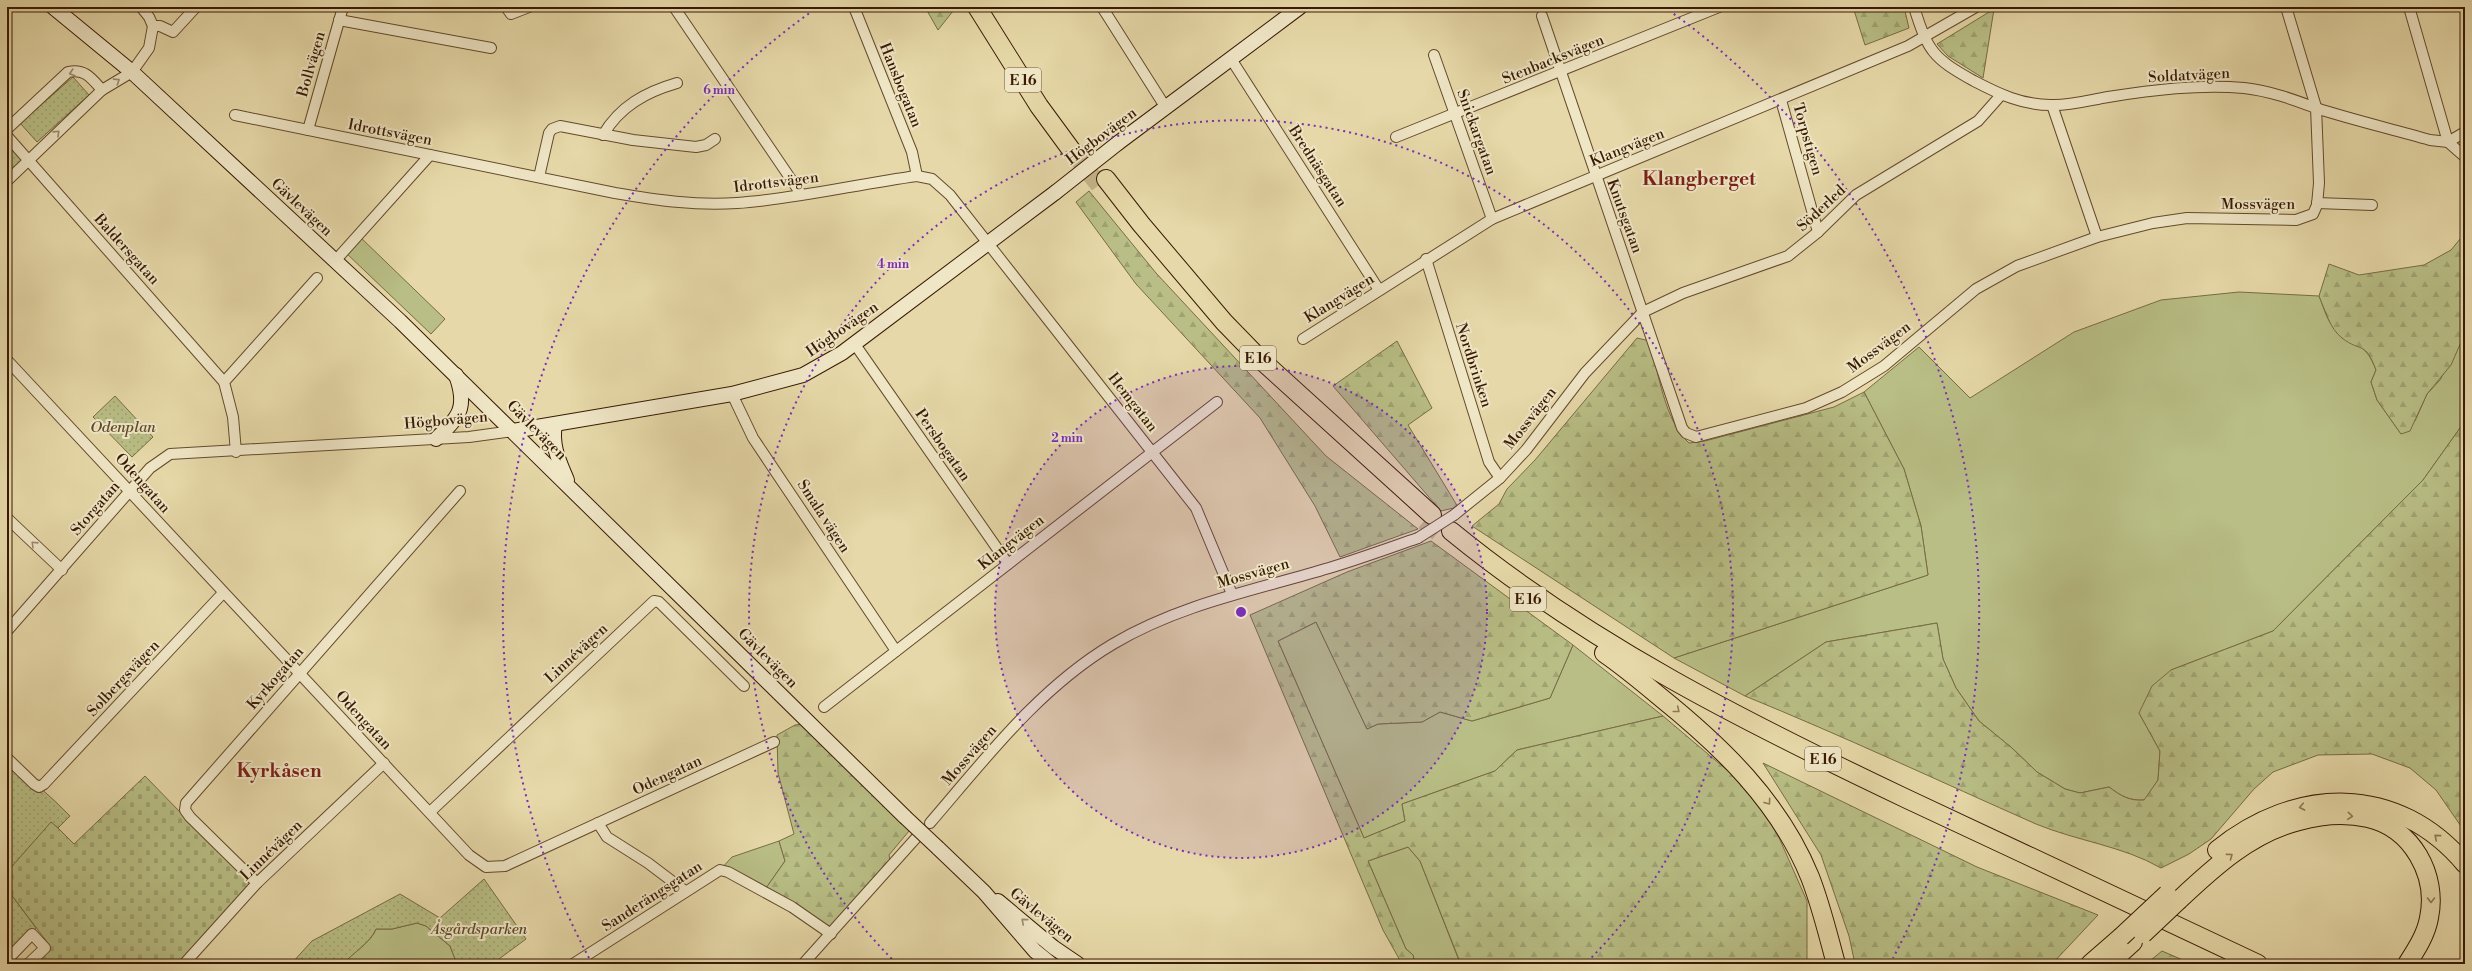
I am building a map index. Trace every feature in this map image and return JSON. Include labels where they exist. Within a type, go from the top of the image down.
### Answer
[{"type":"highway","name":"E 16","points":[[977,7],[1039,106],[1077,148],[988,7]]},
{"type":"highway","name":"E 16","points":[[1102,182],[1224,322],[1259,358],[1428,518]]},
{"type":"highway","name":"E 16","points":[[1450,528],[1500,580],[1614,659],[1715,716],[1821,770],[2231,964]]},
{"type":"highway","name":"E 16","points":[[1450,528],[1508,574],[1619,650],[1718,706],[1827,761],[2258,964]]},
{"type":"highway","points":[[1614,659],[1718,746],[1768,802],[1784,826],[1809,876],[1820,903],[1836,964]]},
{"type":"highway","points":[[2109,964],[2127,940],[2173,897],[2204,860],[2246,829],[2287,811],[2324,803],[2372,805],[2408,817],[2433,833],[2465,864]]},
{"type":"highway","points":[[2173,897],[2231,855],[2275,829],[2298,821],[2324,816],[2349,815],[2369,818],[2397,832],[2410,843],[2426,869],[2432,901],[2429,919],[2423,935],[2407,964]]},
{"type":"highway","points":[[2090,964],[2127,940]]},
{"type":"main road","name":"Gävlevägen","points":[[53,7],[132,72],[456,375],[905,817],[984,892],[1016,931],[1051,964]]},
{"type":"main road","name":"Högbovägen","points":[[513,430],[555,425],[732,394],[804,375],[825,364],[1056,192],[1118,143],[1300,7]]},
{"type":"main road","points":[[436,439],[460,412],[461,396],[456,375]]},
{"type":"main road","points":[[555,425],[552,437],[554,448],[569,486]]},
{"type":"main road","name":"Gävlevägen","points":[[984,892],[1003,904],[1053,947],[1078,964]]},
{"type":"street","points":[[7,181],[102,90],[132,72],[149,48],[152,26],[149,17],[141,7]]},
{"type":"street","points":[[152,26],[160,26],[173,32],[196,7]]},
{"type":"street","name":"Bollvägen","points":[[308,130],[343,7]]},
{"type":"street","points":[[506,7],[511,14],[529,7]]},
{"type":"street","points":[[674,7],[801,194]]},
{"type":"street","name":"Hansbogatan","points":[[854,7],[912,152],[918,176]]},
{"type":"street","points":[[1102,7],[1166,108]]},
{"type":"street","name":"Stenbacksvägen","points":[[1396,137],[1561,72],[1719,7]]},
{"type":"street","name":"Soldatvägen","points":[[1914,7],[1924,37],[1930,49],[1948,65],[2000,95],[2031,103],[2052,105],[2159,90],[2214,87],[2275,93],[2316,108],[2430,140],[2448,142]]},
{"type":"street","name":"Klangvägen","points":[[1303,339],[1492,218],[1781,100],[1908,46],[1976,7]]},
{"type":"street","name":"Mossvägen","points":[[930,823],[1012,728],[1046,694],[1087,661],[1113,644],[1156,622],[1232,594],[1329,568],[1450,528],[1526,450],[1585,373],[1643,312],[1682,428],[1686,433],[1699,437],[1806,408],[1842,392],[1884,366],[1976,289],[2017,266],[2096,237],[2153,222],[2187,218],[2303,220],[2313,214],[2317,203],[2319,183],[2316,108],[2286,7]]},
{"type":"street","points":[[2409,7],[2448,142],[2465,157]]},
{"type":"street","name":"Knutsgatan","points":[[1542,16],[1595,176],[1643,312]]},
{"type":"street","points":[[340,20],[491,48]]},
{"type":"street","name":"Snickargatan","points":[[1434,55],[1454,115],[1492,218]]},
{"type":"street","name":"Brednäsgatan","points":[[1231,59],[1379,290]]},
{"type":"street","points":[[7,129],[68,72],[78,70],[86,73],[102,90]]},
{"type":"street","points":[[603,135],[615,117],[641,97],[677,83]]},
{"type":"street","name":"Söderled","points":[[1643,312],[1683,293],[1776,262],[1788,256],[1818,232],[1868,186],[1978,121],[2000,95]]},
{"type":"street","name":"Torpstigen","points":[[1781,100],[1818,232]]},
{"type":"street","points":[[2052,105],[2096,237]]},
{"type":"street","name":"Idrottsvägen","points":[[236,115],[615,193],[677,202],[736,203],[918,176],[932,179],[939,184],[988,243]]},
{"type":"street","points":[[539,177],[552,129],[560,126],[603,135],[696,147],[706,145],[715,139]]},
{"type":"street","points":[[2448,142],[2465,132]]},
{"type":"street","name":"Baldersgatan","points":[[7,136],[224,382]]},
{"type":"street","points":[[335,261],[430,155]]},
{"type":"street","points":[[2317,203],[2372,205]]},
{"type":"street","name":"Hemgatan","points":[[988,243],[1196,508],[1232,594]]},
{"type":"street","name":"Nordbrinken","points":[[1426,259],[1489,462],[1500,478]]},
{"type":"street","points":[[236,452],[234,417],[224,382],[318,278]]},
{"type":"street","name":"Persbogatan","points":[[854,343],[1008,564]]},
{"type":"street","name":"Odengatan","points":[[7,360],[130,490],[223,593],[469,855],[486,867],[495,868],[505,866],[774,742]]},
{"type":"street","name":"Smala vägen","points":[[732,394],[753,438],[896,652]]},
{"type":"street","name":"Klangvägen","points":[[824,707],[1217,402]]},
{"type":"street","name":"Högbovägen","points":[[236,452],[436,439],[513,430]]},
{"type":"street","name":"Storgatan","points":[[7,631],[150,468],[170,454],[236,452]]},
{"type":"street","name":"Kyrkogatan","points":[[256,883],[190,817],[185,807],[186,803],[460,491]]},
{"type":"street","points":[[7,518],[62,570]]},
{"type":"street","name":"Solbergsvägen","points":[[7,758],[38,787],[44,784],[223,593]]},
{"type":"street","name":"Linnévägen","points":[[430,812],[654,601],[659,602],[744,686]]},
{"type":"street","name":"Linnévägen","points":[[184,964],[256,883],[384,763]]},
{"type":"street","points":[[598,823],[608,837],[648,863],[685,891]]},
{"type":"street","points":[[803,964],[916,838]]},
{"type":"street","name":"Sanderängsgatan","points":[[573,964],[685,891],[724,870],[792,907],[831,934]]},
{"type":"street","points":[[7,960],[32,934],[45,948],[28,964]]},
{"type":"green space","points":[[925,7],[953,7],[953,11],[938,30]]},
{"type":"green space","points":[[1853,7],[1904,7],[1909,28],[1865,45]]},
{"type":"green space","points":[[1994,9],[1983,78],[1948,56],[1937,44]]},
{"type":"green space","points":[[73,77],[89,95],[37,142],[20,123]]},
{"type":"green space","points":[[7,136],[29,160],[7,181]]},
{"type":"green space","points":[[1089,191],[1156,273],[1326,456],[1418,529],[1340,557],[1315,506],[1260,418],[1136,284],[1076,202]]},
{"type":"green space","points":[[2465,233],[2465,333],[2451,365],[2427,394],[2410,431],[2401,434],[2377,400],[2371,382],[2376,370],[2369,354],[2362,348],[2342,338],[2334,330],[2326,313],[2319,296],[2329,264],[2359,275],[2424,265],[2451,250]]},
{"type":"green space","points":[[358,235],[445,319],[431,334],[344,251]]},
{"type":"green space","points":[[2239,292],[2319,296],[2326,315],[2332,325],[2362,348],[2372,360],[2376,370],[2371,382],[2377,400],[2401,434],[2415,421],[2427,394],[2440,380],[2465,333],[2465,421],[2423,480],[2273,631],[2171,670],[2139,713],[2160,751],[2158,780],[2145,800],[2134,800],[2117,793],[2109,787],[2080,793],[2065,789],[2037,772],[2012,748],[1979,721],[1956,688],[1943,659],[1937,623],[1826,642],[1745,696],[1674,658],[1928,575],[1921,526],[1904,469],[1864,392],[1919,347],[1970,398],[2074,332],[2161,300]]},
{"type":"green space","points":[[1637,338],[1650,341],[1668,410],[1681,434],[1689,443],[1705,441],[1834,407],[1864,392],[1904,469],[1921,526],[1928,575],[1674,658],[1472,526],[1499,504],[1507,489],[1535,460]]},
{"type":"green space","points":[[1397,341],[1432,408],[1408,425],[1458,507],[1441,511],[1333,386]]},
{"type":"green space","name":"Odenplan","points":[[115,396],[153,437],[132,457],[93,417]]},
{"type":"green space","points":[[2465,421],[2465,832],[2436,790],[2410,768],[2372,754],[2318,755],[2273,772],[2254,789],[2211,839],[2189,854],[2161,868],[2131,854],[2036,824],[1855,743],[1745,696],[1826,642],[1937,623],[1943,659],[1956,688],[1979,721],[2012,748],[2037,772],[2065,789],[2080,793],[2109,787],[2125,797],[2134,800],[2144,800],[2158,780],[2160,751],[2139,713],[2152,686],[2171,670],[2273,631],[2423,480]]},
{"type":"green space","points":[[1431,541],[1573,645],[1550,698],[1472,721],[1440,712],[1422,722],[1378,724],[1367,729],[1316,622],[1278,641],[1364,838],[1405,821],[1402,804],[1495,771],[1517,750],[1663,716],[1734,776],[1773,824],[1807,901],[1807,964],[1458,964],[1460,962],[1420,861],[1408,847],[1368,861],[1406,949],[1413,955],[1415,964],[1402,964],[1383,930],[1250,615],[1347,572]]},
{"type":"green space","points":[[1316,622],[1367,729],[1378,724],[1422,722],[1440,712],[1472,721],[1550,698],[1573,645],[1663,716],[1517,750],[1495,771],[1402,804],[1405,821],[1364,838],[1278,641]]},
{"type":"green space","points":[[809,723],[914,825],[889,855],[891,866],[831,934],[764,891],[785,861],[779,841],[794,834],[778,773],[777,735],[795,725]]},
{"type":"green space","points":[[7,758],[70,816],[58,828],[51,822],[7,872]]},
{"type":"green space","points":[[1763,763],[1977,867],[2098,915],[2052,964],[1855,964],[1849,936],[1821,855]]},
{"type":"green space","points":[[145,776],[251,885],[177,964],[34,964],[50,946],[7,889],[7,872],[51,821],[74,844]]},
{"type":"green space","points":[[779,841],[785,861],[764,891],[720,870],[732,857]]},
{"type":"green space","points":[[1408,847],[1420,861],[1460,963],[1458,964],[1415,964],[1413,955],[1406,949],[1368,861]]},
{"type":"green space","name":"Åsgårdsparken","points":[[484,879],[526,939],[499,959],[498,964],[457,964],[450,946],[426,926],[417,923],[392,929],[376,929],[370,939],[343,964],[291,964],[312,941],[400,894],[440,918]]},
{"type":"green space","points":[[7,889],[36,928],[7,955]]},
{"type":"green space","points":[[417,923],[426,926],[450,946],[457,964],[343,964],[370,939],[376,929],[392,929]]},
{"type":"green space","points":[[2162,951],[2192,964],[2146,964]]},
{"type":"tunnel","points":[[1072,151],[1099,185]]},
{"type":"tunnel","points":[[1424,521],[1444,537]]},
{"type":"district","name":"Klangberget","points":[[1699,178]]},
{"type":"district","name":"Kyrkåsen","points":[[279,770]]}]
